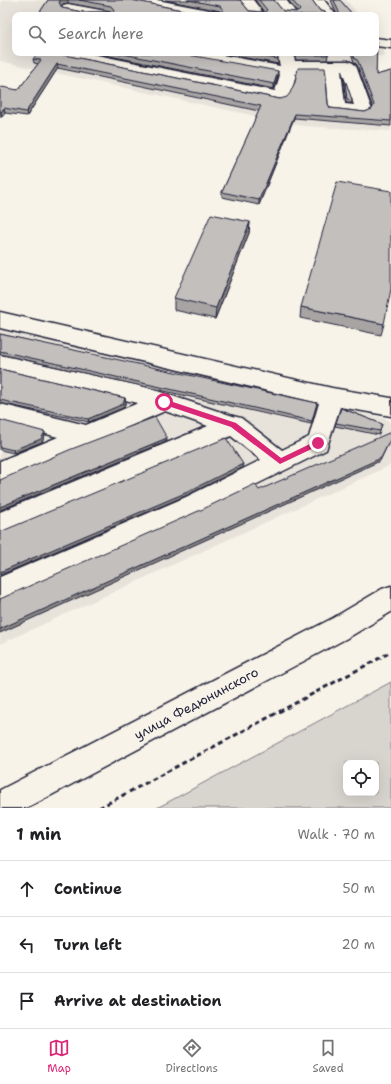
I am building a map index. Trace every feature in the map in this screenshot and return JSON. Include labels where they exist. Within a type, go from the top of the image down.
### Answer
[{"type":"street","points":[[135,0],[198,12]]},
{"type":"street","points":[[245,0],[255,12]]},
{"type":"street","points":[[280,0],[289,12]]},
{"type":"street","points":[[316,0],[326,12]]},
{"type":"street","points":[[68,8],[90,12]]},
{"type":"street","points":[[379,42],[391,44]]},
{"type":"street","points":[[80,56],[280,97],[286,85],[287,64]]},
{"type":"street","points":[[216,56],[287,64],[333,65]]},
{"type":"street","points":[[0,320],[332,397],[391,407]]},
{"type":"street","points":[[0,363],[145,396],[233,425],[280,462]]},
{"type":"street","points":[[0,589],[194,504],[318,443],[332,397]]},
{"type":"street","points":[[4,467],[87,435],[164,402]]},
{"type":"street","points":[[0,413],[87,435]]},
{"type":"street","points":[[0,524],[233,425]]},
{"type":"street","name":"улица Федюнинского","points":[[0,806],[335,631],[391,598]]},
{"type":"path","points":[[99,808],[391,652]]},
{"type":"shaded area","points":[[3,0],[346,0],[356,12],[12,12],[12,56],[379,56],[379,46],[385,55],[371,58],[391,122],[391,131],[302,126],[0,61],[0,5]]},
{"type":"shaded area","points":[[0,328],[387,419],[391,425],[391,465],[0,644]]},
{"type":"shaded area","points":[[391,682],[391,808],[157,808]]},
{"type":"building","points":[[48,0],[61,0],[59,2],[62,8],[82,12],[40,12]]},
{"type":"building","points":[[79,0],[131,0],[192,12],[113,12],[114,10],[111,6]]},
{"type":"building","points":[[188,0],[240,0],[249,11],[265,12],[221,12],[223,10],[220,6]]},
{"type":"building","points":[[259,0],[274,0],[283,11],[298,12],[265,12],[267,10]]},
{"type":"building","points":[[292,0],[312,0],[320,11],[325,12],[298,12],[300,10]]},
{"type":"building","points":[[334,0],[340,0],[350,12],[339,12]]},
{"type":"building","points":[[36,56],[69,56],[280,99],[287,97],[290,93],[295,82],[298,68],[325,68],[328,104],[330,108],[365,112],[372,109],[374,105],[358,61],[354,57],[377,56],[376,75],[391,71],[391,121],[295,114],[259,200],[222,192],[261,106],[57,64],[26,112],[4,108],[0,112],[0,89],[2,87],[18,90],[41,60],[33,59]]},
{"type":"building","points":[[133,56],[195,56],[278,71],[274,84]]},
{"type":"building","points":[[262,56],[278,56],[278,59]]},
{"type":"building","points":[[346,82],[352,100],[347,99]]},
{"type":"building","points":[[337,182],[391,191],[391,289],[384,324],[301,307]]},
{"type":"building","points":[[211,214],[250,222],[216,308],[174,298]]},
{"type":"building","points":[[0,334],[317,403],[312,421],[0,351]]},
{"type":"building","points":[[0,369],[125,398],[123,404],[88,419],[0,400]]},
{"type":"building","points":[[341,408],[382,424],[380,431],[336,423]]},
{"type":"building","points":[[155,417],[167,438],[0,507],[0,480],[69,450]]},
{"type":"building","points":[[0,420],[45,432],[41,439],[13,450],[0,447]]},
{"type":"building","points":[[391,432],[391,438],[381,458],[0,629],[0,599],[203,509],[255,484],[259,490]]},
{"type":"building","points":[[226,438],[243,464],[185,493],[0,572],[0,532]]},
{"type":"route","points":[[164,402],[233,425],[280,462],[318,443]]}]
